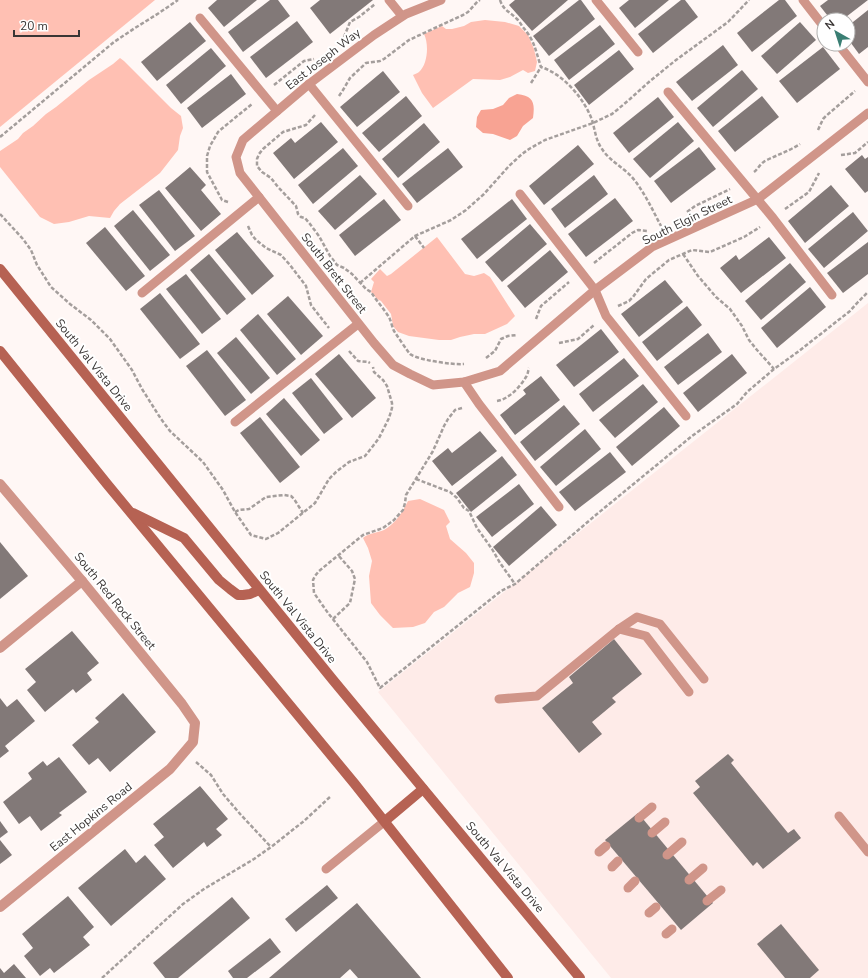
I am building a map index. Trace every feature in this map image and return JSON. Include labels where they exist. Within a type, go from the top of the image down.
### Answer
[{"type":"main road","name":"South Val Vista Drive","points":[[0,269],[332,680],[580,978]]},
{"type":"main road","points":[[0,351],[129,511],[385,821],[508,978]]},
{"type":"main road","points":[[129,511],[184,538],[219,580],[238,595],[243,596],[260,590]]},
{"type":"main road","points":[[385,821],[424,789]]},
{"type":"street","name":"South Red Rock Street","points":[[0,484],[82,581],[182,704],[195,723],[193,742]]},
{"type":"street","points":[[0,648],[82,581]]},
{"type":"street","name":"East Hopkins Road","points":[[0,907],[170,769],[193,742]]},
{"type":"lane","points":[[389,0],[402,16]]},
{"type":"lane","name":"East Joseph Way","points":[[236,157],[243,140],[309,84],[402,16],[441,0]]},
{"type":"lane","points":[[596,0],[638,52]]},
{"type":"lane","points":[[803,0],[816,17]]},
{"type":"lane","points":[[200,18],[277,111]]},
{"type":"lane","points":[[844,52],[868,82]]},
{"type":"lane","points":[[309,84],[408,206]]},
{"type":"lane","points":[[668,92],[743,180],[832,295]]},
{"type":"lane","name":"South Elgin Street","points":[[433,385],[464,382],[500,371],[596,290],[652,247],[758,199],[868,113]]},
{"type":"lane","name":"South Brett Street","points":[[236,157],[240,173],[358,324],[394,365],[433,385]]},
{"type":"lane","points":[[520,194],[596,290],[606,316],[686,416]]},
{"type":"lane","points":[[142,293],[259,197]]},
{"type":"lane","points":[[235,422],[358,324]]},
{"type":"lane","points":[[464,382],[479,404],[559,507]]},
{"type":"lane","points":[[499,700],[537,696],[619,629],[636,617],[660,624],[704,680]]},
{"type":"lane","points":[[619,629],[646,636],[689,692]]},
{"type":"lane","points":[[639,818],[652,807]]},
{"type":"lane","points":[[839,816],[868,852]]},
{"type":"lane","points":[[326,869],[385,821]]},
{"type":"lane","points":[[652,833],[665,822]]},
{"type":"lane","points":[[667,855],[682,842]]},
{"type":"lane","points":[[690,880],[704,868]]},
{"type":"lane","points":[[707,901],[721,890]]},
{"type":"path","points":[[0,137],[114,42],[159,14],[178,0]]},
{"type":"path","points":[[468,364],[435,361],[413,356],[408,353],[394,330],[389,318],[371,292],[366,289],[352,274],[337,265],[310,224],[305,218],[301,218],[298,214],[296,206],[271,178],[262,172],[256,161],[259,154],[283,132],[306,125],[314,116],[340,95],[350,78],[366,63],[384,59],[409,40],[468,12],[480,0]]},
{"type":"path","points":[[500,0],[503,7],[517,19],[534,43],[541,67],[531,82]]},
{"type":"path","points":[[360,283],[415,236],[451,220],[466,210],[484,194],[508,166],[529,149],[545,140],[593,123],[612,114],[676,60],[728,22],[749,0]]},
{"type":"path","points":[[541,67],[554,72],[569,85],[586,107],[593,123],[598,143],[602,150],[632,177],[662,227],[657,229]]},
{"type":"path","points":[[814,133],[819,130],[826,116],[868,82]]},
{"type":"path","points":[[684,215],[694,206],[732,188],[758,169],[764,162],[804,141]]},
{"type":"path","points":[[839,156],[842,154],[855,153],[868,142]]},
{"type":"path","points":[[553,347],[559,342],[578,339],[606,316],[629,301],[646,279],[669,260],[692,250],[710,252],[756,230],[809,192],[819,172]]},
{"type":"path","points":[[0,214],[31,250],[37,265],[51,287],[91,320],[110,339],[128,365],[161,419],[170,431],[203,462],[223,490],[235,512],[249,509],[266,497],[284,495],[291,496],[303,513]]},
{"type":"path","points":[[531,323],[536,319],[541,306],[615,245],[638,230],[652,231]]},
{"type":"path","points":[[415,236],[424,248]]},
{"type":"path","points":[[683,254],[698,276],[716,297],[730,309],[742,326],[749,340],[774,369]]},
{"type":"path","points":[[530,366],[527,376],[522,383],[506,398],[455,410],[444,426],[434,451],[406,495],[403,510],[398,516],[383,528],[363,535],[319,571],[313,580],[314,593],[367,662],[380,688],[501,591],[515,584],[692,436],[737,404],[747,392],[774,369],[850,311],[868,292]]},
{"type":"path","points":[[481,360],[494,351],[501,339],[508,336],[517,335],[522,331]]},
{"type":"path","points":[[416,479],[450,492],[457,498],[464,508],[469,511],[477,528],[515,584]]},
{"type":"path","points":[[333,619],[350,603],[355,579],[352,571],[338,555]]},
{"type":"path","points":[[199,764],[211,774],[223,794],[240,815],[271,847]]},
{"type":"path","points":[[102,978],[183,904],[271,847],[304,821],[331,796]]},
{"type":"shaded area","points":[[0,0],[155,0],[0,127]]},
{"type":"shaded area","points":[[485,20],[505,22],[519,26],[528,35],[534,49],[537,62],[535,71],[528,73],[523,70],[510,77],[500,80],[473,79],[433,108],[422,93],[413,75],[419,72],[426,59],[427,43],[424,34],[442,26],[446,29],[452,29],[464,26],[471,22]]},
{"type":"shaded area","points":[[120,58],[181,116],[183,128],[178,150],[160,173],[120,204],[110,218],[89,216],[69,222],[54,224],[40,217],[0,167],[0,151],[18,139],[23,133],[89,80]]},
{"type":"shaded area","points":[[517,94],[527,96],[532,101],[534,108],[533,118],[523,126],[517,136],[510,140],[493,134],[483,133],[476,127],[477,117],[481,110],[493,109],[503,105],[509,98]]},
{"type":"shaded area","points":[[437,237],[465,274],[474,276],[484,273],[490,277],[515,316],[507,324],[485,334],[474,334],[451,340],[409,336],[398,332],[393,326],[391,314],[381,301],[371,292],[374,282],[371,279],[380,269],[387,276],[391,274]]},
{"type":"shaded area","points":[[868,303],[868,978],[611,978],[378,692]]},
{"type":"shaded area","points":[[420,499],[444,510],[450,522],[446,526],[450,539],[466,553],[474,563],[474,573],[470,587],[458,593],[444,607],[434,612],[425,623],[413,627],[393,628],[371,603],[369,576],[372,561],[363,538],[388,528],[398,518],[408,501]]},
{"type":"building","points":[[217,0],[257,0],[224,27],[208,8]]},
{"type":"building","points":[[270,0],[278,0],[290,16],[243,52],[228,32]]},
{"type":"building","points":[[320,0],[373,0],[330,34],[310,8]]},
{"type":"building","points":[[515,0],[568,0],[532,31],[509,5]]},
{"type":"building","points":[[581,0],[595,19],[549,56],[533,36]]},
{"type":"building","points":[[629,0],[669,0],[635,28],[619,8]]},
{"type":"building","points":[[681,0],[685,0],[698,17],[653,53],[638,34]]},
{"type":"building","points":[[779,0],[785,0],[797,16],[752,52],[737,33]]},
{"type":"building","points":[[828,0],[868,0],[852,12],[825,12],[820,6]]},
{"type":"building","points":[[868,10],[868,47],[859,54],[856,50],[856,20]]},
{"type":"building","points":[[297,21],[313,42],[266,78],[250,57]]},
{"type":"building","points":[[190,22],[206,41],[157,81],[141,62]]},
{"type":"building","points":[[800,22],[816,40],[777,74],[761,56]]},
{"type":"building","points":[[600,25],[615,44],[569,80],[554,60]]},
{"type":"building","points":[[723,45],[738,65],[692,101],[676,82]]},
{"type":"building","points":[[211,48],[226,66],[181,104],[166,85]]},
{"type":"building","points":[[619,50],[634,69],[589,105],[574,85]]},
{"type":"building","points":[[817,52],[827,52],[840,69],[797,103],[779,81]]},
{"type":"building","points":[[742,70],[758,89],[713,127],[697,108]]},
{"type":"building","points":[[383,71],[400,92],[357,127],[340,107]]},
{"type":"building","points":[[231,74],[246,94],[202,128],[187,108]]},
{"type":"building","points":[[406,96],[422,116],[379,152],[362,133]]},
{"type":"building","points":[[762,96],[779,117],[735,152],[718,131]]},
{"type":"building","points":[[658,97],[674,117],[629,153],[613,133]]},
{"type":"building","points":[[321,122],[338,142],[294,179],[273,153],[291,138],[295,143]]},
{"type":"building","points":[[678,122],[694,141],[650,178],[633,159]]},
{"type":"building","points":[[424,123],[440,142],[398,178],[382,159]]},
{"type":"building","points":[[578,145],[594,164],[544,205],[529,186]]},
{"type":"building","points":[[699,147],[716,169],[671,203],[654,181]]},
{"type":"building","points":[[343,148],[358,166],[313,204],[298,185]]},
{"type":"building","points":[[448,148],[463,167],[417,203],[402,184]]},
{"type":"building","points":[[862,155],[865,159],[868,157],[868,191],[865,193],[845,169]]},
{"type":"building","points":[[190,167],[206,185],[201,190],[221,214],[201,231],[165,188]]},
{"type":"building","points":[[360,175],[377,194],[335,230],[318,211]]},
{"type":"building","points":[[594,175],[608,194],[565,228],[551,209]]},
{"type":"building","points":[[831,185],[849,206],[805,243],[788,221]]},
{"type":"building","points":[[159,190],[195,236],[175,251],[139,205]]},
{"type":"building","points":[[615,198],[633,221],[586,257],[568,234]]},
{"type":"building","points":[[384,199],[401,220],[355,256],[339,235]]},
{"type":"building","points":[[512,199],[527,219],[477,259],[461,239]]},
{"type":"building","points":[[133,210],[170,255],[150,271],[114,226]]},
{"type":"building","points":[[853,212],[868,231],[824,268],[808,249]]},
{"type":"building","points":[[530,224],[547,244],[502,282],[485,262]]},
{"type":"building","points":[[105,227],[145,276],[126,291],[86,243]]},
{"type":"building","points":[[237,232],[274,276],[252,295],[215,250]]},
{"type":"building","points":[[769,237],[786,258],[741,293],[720,268],[736,255],[739,260]]},
{"type":"building","points":[[868,242],[868,274],[843,293],[827,273]]},
{"type":"building","points":[[550,250],[568,272],[525,308],[507,286]]},
{"type":"building","points":[[209,254],[246,299],[227,315],[190,270]]},
{"type":"building","points":[[790,263],[806,282],[761,320],[745,301]]},
{"type":"building","points":[[186,274],[221,319],[202,334],[166,289]]},
{"type":"building","points":[[665,280],[683,302],[639,337],[621,314]]},
{"type":"building","points":[[810,287],[826,307],[777,348],[761,328]]},
{"type":"building","points":[[160,293],[200,344],[180,359],[140,309]]},
{"type":"building","points":[[288,296],[323,336],[301,355],[267,314]]},
{"type":"building","points":[[687,306],[702,325],[657,361],[642,342]]},
{"type":"building","points":[[258,314],[296,359],[277,375],[240,330]]},
{"type":"building","points":[[601,329],[619,352],[574,387],[556,365]]},
{"type":"building","points":[[708,333],[722,352],[678,385],[664,367]]},
{"type":"building","points":[[236,337],[270,378],[251,394],[217,353]]},
{"type":"building","points":[[207,350],[246,400],[225,416],[186,366]]},
{"type":"building","points":[[339,354],[376,398],[352,418],[315,374]]},
{"type":"building","points":[[732,354],[747,373],[698,412],[683,393]]},
{"type":"building","points":[[624,358],[639,376],[593,412],[579,394]]},
{"type":"building","points":[[541,376],[560,400],[515,435],[500,415],[526,394],[523,390]]},
{"type":"building","points":[[311,378],[343,419],[324,434],[292,393]]},
{"type":"building","points":[[643,384],[658,402],[615,438],[599,420]]},
{"type":"building","points":[[284,398],[320,440],[301,456],[266,414]]},
{"type":"building","points":[[564,405],[580,424],[535,461],[520,442]]},
{"type":"building","points":[[664,407],[680,426],[632,466],[616,447]]},
{"type":"building","points":[[260,417],[300,467],[280,483],[240,433]]},
{"type":"building","points":[[585,429],[601,449],[556,486],[540,467]]},
{"type":"building","points":[[480,431],[497,451],[452,486],[432,461],[448,448],[452,453]]},
{"type":"building","points":[[610,452],[626,472],[575,511],[559,492]]},
{"type":"building","points":[[502,456],[517,475],[471,512],[456,493]]},
{"type":"building","points":[[519,484],[534,504],[492,537],[476,517]]},
{"type":"building","points":[[541,506],[557,525],[509,566],[493,547]]},
{"type":"building","points":[[0,542],[28,576],[0,599]]},
{"type":"building","points":[[72,631],[99,663],[87,673],[92,680],[76,693],[73,689],[45,712],[27,690],[36,682],[25,669]]},
{"type":"building","points":[[614,639],[642,674],[612,698],[616,702],[592,722],[602,734],[579,753],[542,708],[573,683],[569,677]]},
{"type":"building","points":[[123,693],[156,732],[110,772],[98,758],[89,765],[72,745],[99,722],[95,718]]},
{"type":"building","points":[[0,698],[7,707],[17,699],[35,721],[5,746],[9,751],[0,758]]},
{"type":"building","points":[[728,754],[734,760],[731,763],[788,833],[794,829],[801,838],[763,869],[757,862],[753,866],[693,793],[700,787],[695,781]]},
{"type":"building","points":[[59,757],[87,792],[59,813],[62,815],[41,831],[30,816],[19,824],[3,802],[32,779],[28,773],[43,761],[47,766]]},
{"type":"building","points":[[200,786],[228,819],[216,829],[222,835],[207,847],[204,842],[173,868],[154,845],[164,837],[153,824]]},
{"type":"building","points":[[638,813],[713,903],[681,930],[605,840]]},
{"type":"building","points":[[0,821],[8,832],[0,838]]},
{"type":"building","points":[[0,840],[12,855],[0,864]]},
{"type":"building","points":[[125,849],[136,863],[145,855],[166,879],[111,926],[78,888]]},
{"type":"building","points":[[327,885],[338,898],[296,932],[285,919]]},
{"type":"building","points":[[68,896],[94,927],[83,937],[90,945],[54,973],[50,968],[40,976],[24,956],[33,948],[22,934]]},
{"type":"building","points":[[232,897],[250,918],[178,978],[165,978],[153,963]]},
{"type":"building","points":[[357,903],[421,978],[358,978],[350,969],[340,978],[269,978]]},
{"type":"building","points":[[781,924],[819,970],[810,978],[785,978],[757,944]]},
{"type":"building","points":[[270,938],[281,952],[247,978],[233,978],[228,971]]},
{"type":"building","points":[[14,964],[26,978],[0,978],[0,968],[4,973]]}]
